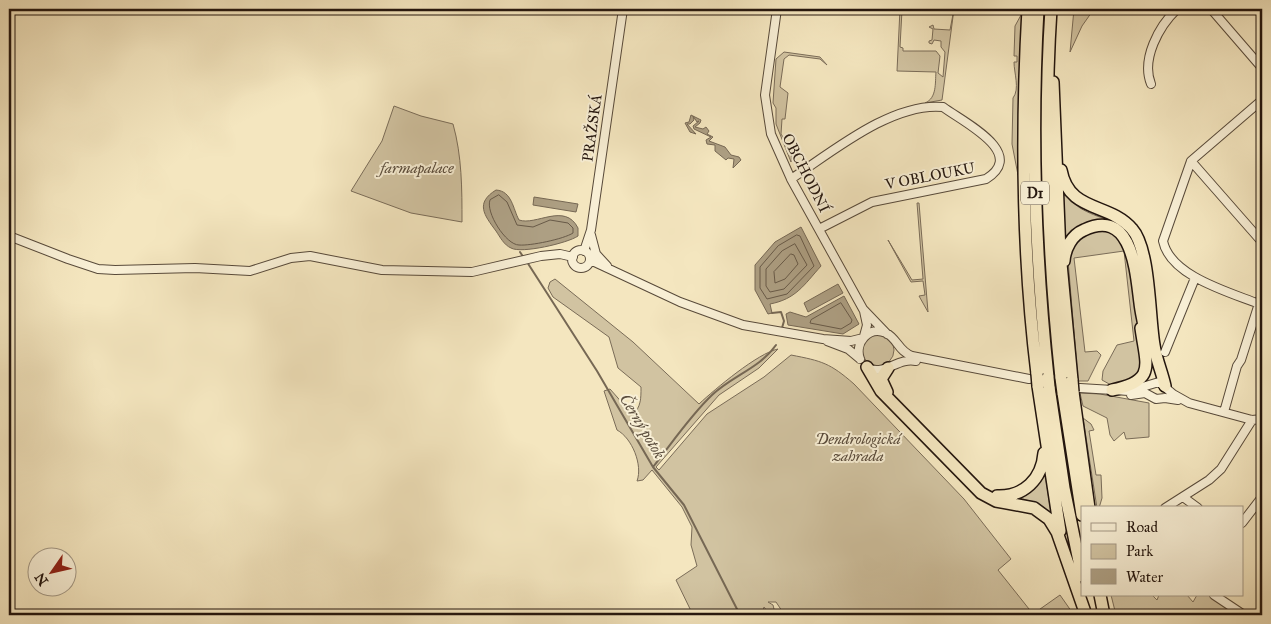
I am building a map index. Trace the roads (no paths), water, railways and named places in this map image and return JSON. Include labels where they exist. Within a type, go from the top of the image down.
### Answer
[{"type":"highway","points":[[975,488],[990,495],[1004,496],[1018,493],[1031,484],[1040,472],[1043,462],[1040,380],[1025,228],[1023,123],[1028,9]]},
{"type":"highway","name":"D1","points":[[1038,9],[1034,100],[1040,380],[1058,446],[1077,576]]},
{"type":"highway","name":"D1","points":[[1051,9],[1047,101],[1048,209],[1067,386],[1070,445],[1081,509]]},
{"type":"highway","points":[[1049,38],[1057,151],[1067,386],[1089,506]]},
{"type":"highway","points":[[1057,151],[1062,176],[1071,193],[1084,203],[1124,222],[1138,239],[1144,259],[1154,346],[1165,387]]},
{"type":"highway","points":[[1063,282],[1065,256],[1073,238],[1091,227],[1109,228],[1123,236],[1132,250],[1146,364],[1144,373],[1133,386],[1112,390]]},
{"type":"highway","points":[[1141,311],[1155,375],[1152,384]]},
{"type":"highway","points":[[863,363],[878,387],[975,488],[990,499],[1027,506],[1046,516],[1055,528],[1077,576]]},
{"type":"highway","points":[[889,367],[882,377],[882,385],[902,410]]},
{"type":"highway","points":[[1043,422],[1058,520],[1081,593]]},
{"type":"highway","points":[[1082,596],[1086,615]]},
{"type":"highway","points":[[1087,596],[1092,615]]},
{"type":"highway","points":[[1100,596],[1104,615]]},
{"type":"street","name":"PRAŽSKÁ","points":[[584,251],[591,230],[624,9]]},
{"type":"street","name":"OBCHODNÍ","points":[[777,9],[765,95],[771,134],[791,179],[863,309],[888,334]]},
{"type":"street","points":[[1151,84],[1147,71],[1158,32],[1177,9]]},
{"type":"street","points":[[1211,9],[1262,68]]},
{"type":"street","points":[[1259,304],[1195,278],[1176,263],[1165,249],[1163,241],[1191,161],[1262,100]]},
{"type":"street","name":"V OBLOUKU","points":[[791,179],[877,123],[897,115],[932,106],[943,107],[993,143],[1000,152],[999,167],[994,174],[986,179],[872,202],[819,229]]},
{"type":"street","points":[[1191,161],[1262,242]]},
{"type":"street","points":[[591,230],[596,254],[613,270]]},
{"type":"street","points":[[9,236],[68,259],[98,268],[115,270],[195,268],[243,272],[260,269],[291,258],[310,256],[382,270],[472,272],[557,254],[573,257]]},
{"type":"street","points":[[590,260],[585,267],[579,268],[574,264],[573,257],[578,251],[584,251],[590,260],[680,302],[726,320],[757,329],[823,339],[854,341],[876,331],[888,334],[908,355],[1040,380]]},
{"type":"street","points":[[1165,352],[1195,278]]},
{"type":"street","points":[[1224,412],[1237,366],[1262,294]]},
{"type":"street","name":"OBCHODNÍ","points":[[863,309],[867,329],[864,337]]},
{"type":"street","points":[[863,363],[858,349],[864,337]]},
{"type":"street","points":[[823,339],[848,348],[863,363],[878,370],[904,360],[928,360]]},
{"type":"street","points":[[889,367],[897,354],[895,342]]},
{"type":"street","points":[[1188,403],[1159,382],[1128,391],[1080,388],[1114,394],[1145,393],[1150,396],[1188,403],[1252,420],[1262,419]]},
{"type":"street","points":[[1150,396],[1149,391],[1152,384]]},
{"type":"street","points":[[1161,398],[1166,393],[1165,387]]},
{"type":"street","points":[[1168,506],[1209,480],[1220,470],[1252,420]]},
{"type":"street","points":[[1183,497],[1195,506]]},
{"type":"street","points":[[1244,520],[1262,497]]},
{"type":"street","points":[[1216,596],[1244,615]]},
{"type":"water","points":[[691,115],[694,120],[687,124],[696,134],[690,132],[685,123],[689,122]]},
{"type":"water","points":[[693,116],[701,120],[695,127],[703,129],[706,127],[709,131],[707,134],[713,137],[709,141],[725,147],[731,155],[739,157],[741,160],[733,168],[734,159],[728,158],[726,160],[715,151],[715,145],[707,144],[706,140],[711,137],[694,129],[693,126],[699,121],[697,122]]},
{"type":"water","points":[[496,190],[509,197],[519,220],[526,221],[558,216],[566,217],[572,220],[578,228],[578,236],[565,242],[534,249],[524,250],[509,247],[502,241],[485,214],[485,200]]},
{"type":"water","points":[[534,197],[578,204],[576,212],[533,205]]},
{"type":"water","points":[[801,227],[821,266],[793,295],[787,299],[770,304],[772,313],[768,314],[755,290],[755,265],[775,242]]},
{"type":"water","points":[[838,284],[843,293],[808,312],[804,303]]},
{"type":"water","points":[[844,296],[859,324],[843,334],[788,325],[786,314],[790,312],[806,317]]},
{"type":"waterway","name":"Černý potok","points":[[520,252],[524,258]]},
{"type":"waterway","name":"Černý potok","points":[[527,262],[597,371],[653,467],[684,505],[740,615]]},
{"type":"waterway","points":[[772,313],[781,312],[784,321],[782,328]]},
{"type":"waterway","points":[[653,467],[712,395],[762,360],[776,345]]},
{"type":"park label","name":"farmapalace","points":[[417,168]]},
{"type":"park label","name":"Dendrologická zahrada","points":[[858,448]]}]
